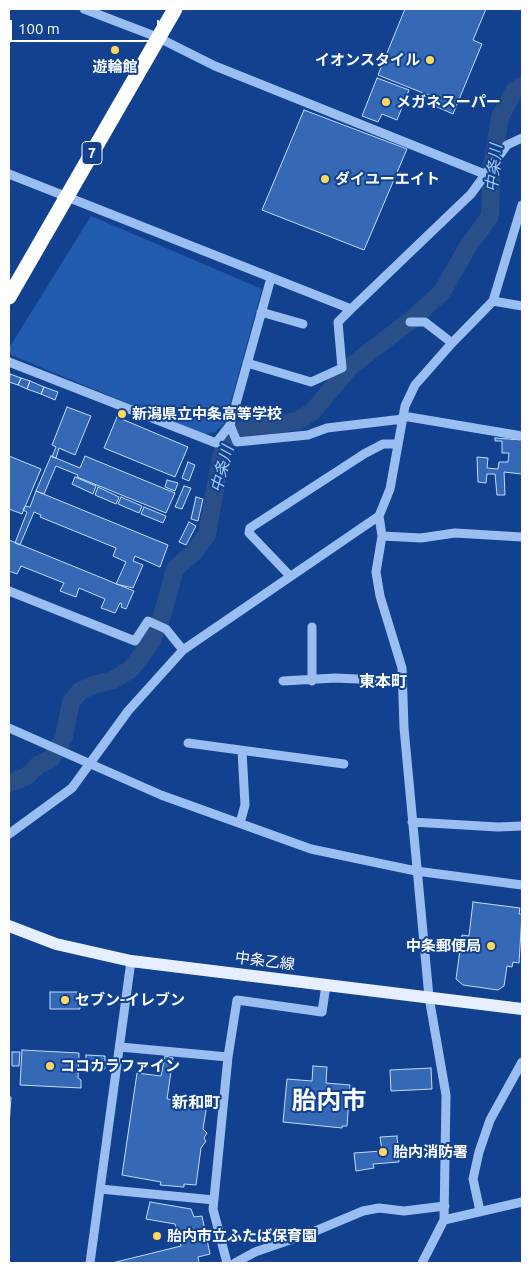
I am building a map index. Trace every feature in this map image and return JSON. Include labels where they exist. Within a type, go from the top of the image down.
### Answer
[{"type":"highway","name":"7","points":[[9,296],[68,196],[157,36],[175,9]]},
{"type":"main road","name":"中条乙線","points":[[9,926],[56,944],[131,961],[522,1009]]},
{"type":"street","points":[[84,9],[157,36],[215,66],[487,175]]},
{"type":"street","points":[[247,363],[312,382],[342,368],[338,322],[471,194],[507,146],[522,138]]},
{"type":"street","points":[[9,174],[351,309]]},
{"type":"street","points":[[422,1263],[444,1220],[446,1095],[428,998],[412,822],[402,668],[380,596],[376,572],[382,536],[379,516],[390,489],[405,406],[415,386],[492,301],[522,205]]},
{"type":"street","points":[[9,362],[216,444],[230,424],[271,278]]},
{"type":"street","points":[[492,301],[522,306]]},
{"type":"street","points":[[261,312],[303,324]]},
{"type":"street","points":[[410,322],[425,322],[452,343]]},
{"type":"street","points":[[230,424],[237,442],[308,435],[327,428],[403,418],[522,436]]},
{"type":"street","points":[[290,576],[249,533],[250,528],[364,454],[382,444],[398,444]]},
{"type":"street","points":[[9,834],[72,788],[128,711],[182,650],[379,516]]},
{"type":"street","points":[[382,536],[421,538],[455,533],[522,537]]},
{"type":"street","points":[[9,591],[135,641],[148,621],[166,629],[182,650]]},
{"type":"street","points":[[312,627],[312,680]]},
{"type":"street","points":[[283,681],[335,678],[402,681]]},
{"type":"street","points":[[9,728],[161,795],[311,849],[416,870],[522,885]]},
{"type":"street","points":[[188,743],[242,752],[344,764]]},
{"type":"street","points":[[240,823],[245,805],[242,752]]},
{"type":"street","points":[[412,822],[498,827],[522,826]]},
{"type":"street","points":[[90,1263],[131,961]]},
{"type":"street","points":[[227,1263],[213,1209],[228,1058],[237,1000],[322,1012],[326,985]]},
{"type":"street","points":[[120,1048],[228,1058]]},
{"type":"street","points":[[480,1211],[474,1179],[479,1152],[490,1120],[522,1062]]},
{"type":"street","points":[[100,1189],[214,1200]]},
{"type":"street","points":[[444,1220],[522,1202]]},
{"type":"street","points":[[235,1263],[256,1252],[313,1232],[363,1211],[379,1208],[404,1212],[445,1206]]},
{"type":"shaded area","points":[[91,216],[262,289],[225,423],[215,432],[203,434],[11,355],[9,348]]},
{"type":"building","name":"イオンスタイル","points":[[405,9],[486,9],[473,40],[482,44],[453,114],[435,106],[438,99],[378,75]]},
{"type":"building","name":"メガネスーパー","points":[[377,78],[409,90],[397,120],[382,114],[378,122],[362,116]]},
{"type":"building","points":[[304,110],[407,149],[364,250],[262,210]]},
{"type":"building","points":[[10,374],[21,378],[18,385],[9,382]]},
{"type":"building","points":[[21,378],[30,381],[27,389],[18,385]]},
{"type":"building","points":[[30,381],[44,387],[41,394],[27,389]]},
{"type":"building","points":[[44,387],[58,392],[55,400],[41,394]]},
{"type":"building","points":[[67,407],[91,416],[75,455],[59,448],[56,458],[52,457],[56,447],[52,445]]},
{"type":"building","points":[[117,417],[188,447],[175,477],[104,448]]},
{"type":"building","points":[[495,438],[522,440],[522,474],[504,472],[505,495],[497,495],[495,474],[487,474],[486,483],[478,482],[477,457],[488,458],[487,468],[498,469],[499,462],[508,462],[509,453],[502,453],[502,441],[495,441]]},
{"type":"building","points":[[9,456],[41,469],[22,514],[9,509]]},
{"type":"building","points":[[51,456],[80,468],[85,456],[175,493],[166,513],[77,477],[78,475],[56,466],[44,494],[36,491]]},
{"type":"building","points":[[188,462],[195,465],[189,481],[182,478]]},
{"type":"building","points":[[75,477],[96,486],[93,494],[72,484]]},
{"type":"building","points":[[167,480],[178,483],[175,491],[165,487]]},
{"type":"building","points":[[184,486],[191,488],[182,509],[175,507]]},
{"type":"building","points":[[98,487],[119,497],[116,504],[95,495]]},
{"type":"building","points":[[36,491],[168,545],[160,567],[135,556],[133,561],[143,565],[133,588],[116,584],[126,562],[113,556],[116,548],[40,517],[41,515],[34,512],[20,545],[15,543],[27,512],[23,510],[25,506],[30,507]]},
{"type":"building","points":[[121,497],[142,506],[139,513],[118,504]]},
{"type":"building","points":[[196,497],[203,499],[198,521],[191,519]]},
{"type":"building","points":[[144,507],[166,516],[163,523],[141,514]]},
{"type":"building","points":[[189,522],[196,526],[186,545],[179,542]]},
{"type":"building","points":[[9,540],[134,591],[126,609],[121,607],[122,604],[120,603],[115,613],[101,608],[105,599],[79,588],[76,597],[60,591],[64,583],[21,566],[17,574],[9,571]]},
{"type":"building","points":[[473,902],[520,908],[519,914],[522,914],[519,963],[513,962],[512,967],[507,966],[504,986],[498,990],[463,985],[456,979],[462,935],[469,936]]},
{"type":"building","name":"セブン-イレブン","points":[[50,992],[80,992],[80,1009],[50,1009]]},
{"type":"building","name":"ココカラファイン","points":[[22,1050],[79,1053],[78,1078],[81,1080],[81,1088],[20,1085]]},
{"type":"building","points":[[12,1052],[20,1052],[19,1066],[12,1066]]},
{"type":"building","points":[[86,1055],[105,1056],[105,1069],[86,1068]]},
{"type":"building","points":[[165,1056],[173,1058],[167,1099],[207,1104],[203,1129],[207,1133],[204,1138],[206,1141],[201,1148],[196,1185],[184,1184],[184,1187],[160,1185],[161,1182],[122,1175],[137,1073],[161,1076]]},
{"type":"building","points":[[313,1066],[327,1067],[326,1083],[350,1085],[347,1126],[342,1126],[342,1128],[283,1122],[287,1079],[312,1081]]},
{"type":"building","points":[[431,1068],[432,1089],[391,1091],[390,1070]]},
{"type":"building","points":[[9,1097],[11,1097],[9,1126]]},
{"type":"building","name":"胎内消防署","points":[[397,1136],[399,1162],[373,1164],[374,1168],[356,1171],[354,1153],[382,1151],[380,1137]]},
{"type":"building","points":[[150,1202],[191,1209],[194,1217],[202,1216],[210,1254],[198,1257],[199,1263],[112,1263],[181,1246],[175,1224],[146,1219]]},
{"type":"waterway","name":"中条川","points":[[9,783],[26,777],[38,765],[51,759],[64,737],[71,702],[80,691],[93,685],[113,680],[131,669],[152,641],[162,616],[175,569],[194,552],[207,535],[220,462],[226,441],[242,430],[297,421],[312,412],[351,366],[411,320],[442,292],[467,248],[490,216],[492,167],[500,117],[514,91],[522,86]]},
{"type":"place","name":"遊輪館","points":[[115,50]]},
{"type":"place","name":"イオンスタイル","points":[[430,60]]},
{"type":"place","name":"メガネスーパー","points":[[386,102]]},
{"type":"place","name":"ダイユーエイト","points":[[325,179]]},
{"type":"place","name":"新潟県立中条高等学校","points":[[122,414]]},
{"type":"place","name":"中条郵便局","points":[[491,946]]},
{"type":"place","name":"セブン-イレブン","points":[[65,1000]]},
{"type":"place","name":"ココカラファイン","points":[[50,1066]]},
{"type":"place","name":"胎内消防署","points":[[383,1152]]},
{"type":"place","name":"胎内市立ふたば保育園","points":[[157,1236]]},
{"type":"district","name":"東本町","points":[[383,682]]},
{"type":"district","name":"胎内市","points":[[329,1101]]},
{"type":"district","name":"新和町","points":[[196,1103]]}]
